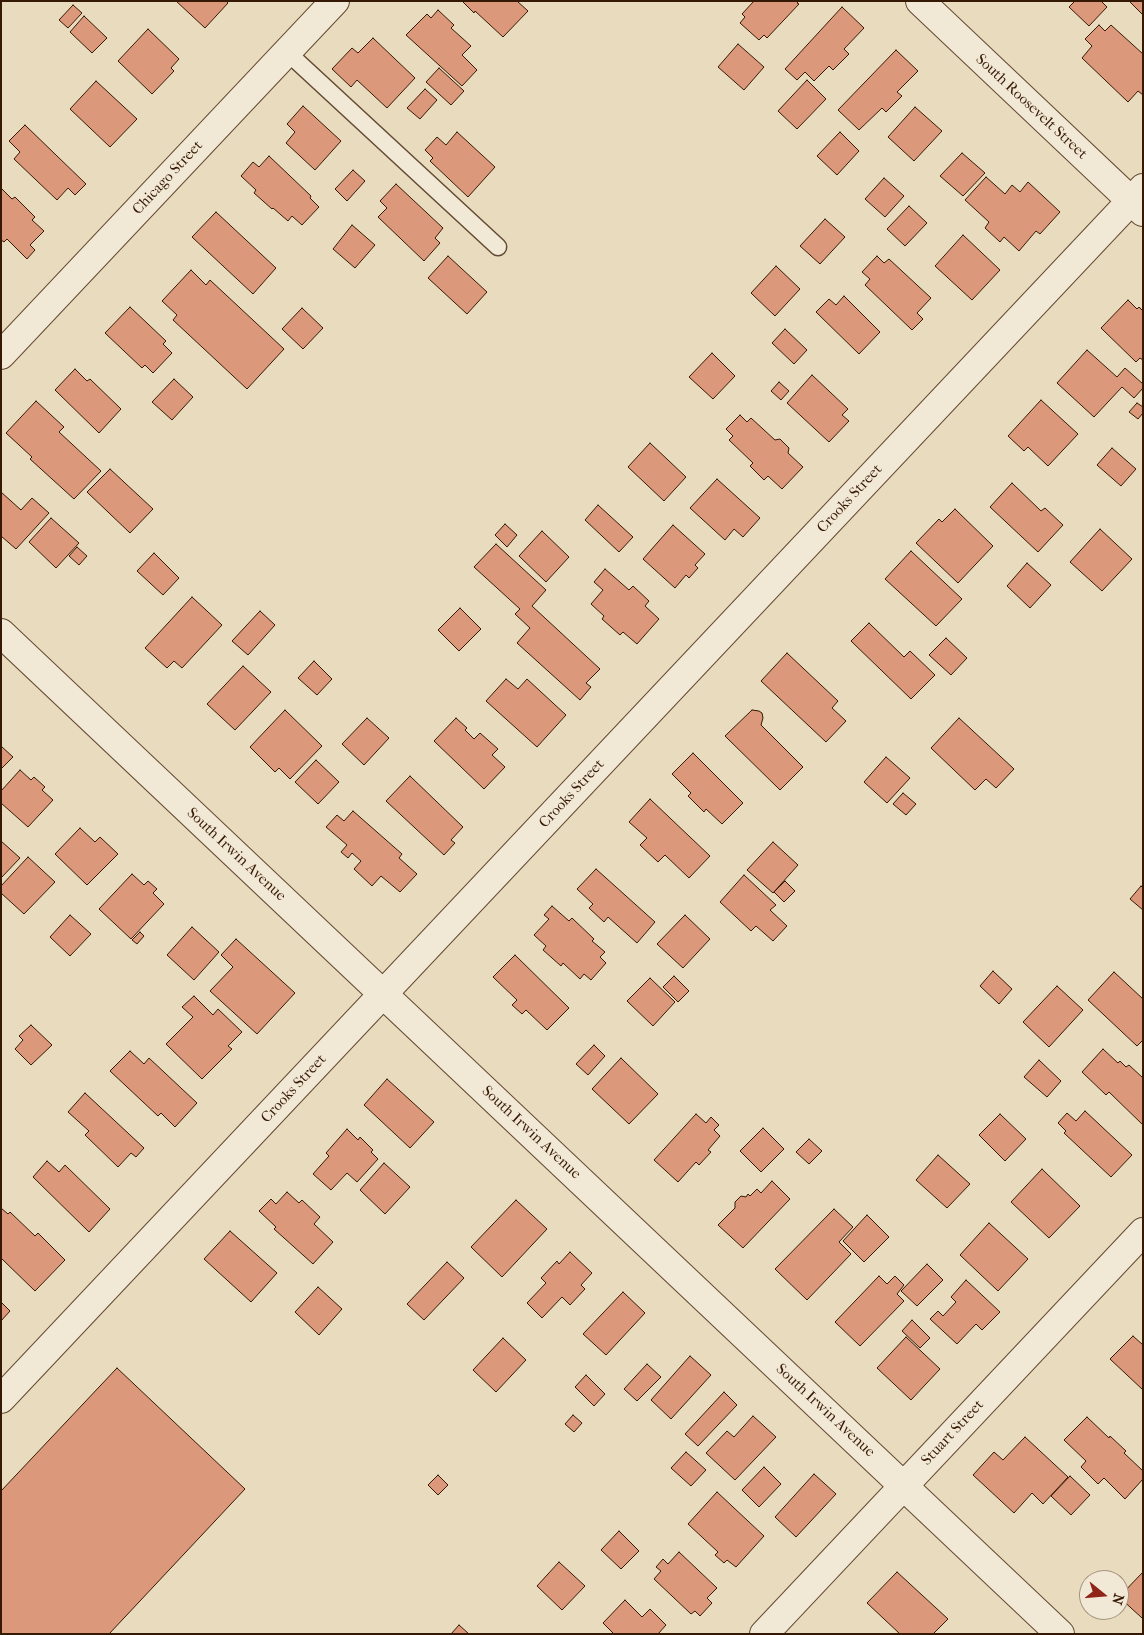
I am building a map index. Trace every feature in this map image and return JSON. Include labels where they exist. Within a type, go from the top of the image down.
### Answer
[{"type":"street","name":"Chicago Street","points":[[1,355],[334,1]]},
{"type":"street","name":"South Roosevelt Street","points":[[920,1],[1139,200]]},
{"type":"street","name":"Crooks Street","points":[[1,1399],[383,994],[1139,200]]},
{"type":"street","name":"South Irwin Avenue","points":[[1,633],[1060,1634]]},
{"type":"street","name":"Stuart Street","points":[[764,1634],[1143,1232]]},
{"type":"lane","points":[[286,52],[498,247]]},
{"type":"building","points":[[176,1],[226,1],[228,3],[205,28]]},
{"type":"building","points":[[462,1],[517,1],[528,11],[503,37]]},
{"type":"building","points":[[754,1],[799,1],[797,3],[799,4],[767,38],[764,35],[759,40],[740,23],[745,17],[742,14]]},
{"type":"building","points":[[1075,1],[1101,1],[1107,7],[1089,26],[1069,7]]},
{"type":"building","points":[[1129,1],[1143,1],[1143,15]]},
{"type":"building","points":[[73,5],[82,13],[68,28],[59,20]]},
{"type":"building","points":[[842,7],[864,28],[844,49],[849,54],[833,70],[829,66],[814,81],[805,72],[797,80],[785,69]]},
{"type":"building","points":[[438,10],[454,25],[451,28],[471,46],[462,55],[477,70],[462,86],[406,35],[427,14],[431,18]]},
{"type":"building","points":[[84,16],[107,38],[92,53],[70,32]]},
{"type":"building","points":[[1099,25],[1105,31],[1111,25],[1143,54],[1143,95],[1138,91],[1128,102],[1082,58],[1092,46],[1085,39]]},
{"type":"building","points":[[148,29],[179,59],[171,68],[174,71],[152,94],[118,61]]},
{"type":"building","points":[[373,38],[415,78],[387,108],[357,80],[351,87],[332,69],[352,48],[358,53]]},
{"type":"building","points":[[738,44],[764,67],[744,90],[718,67]]},
{"type":"building","points":[[896,50],[918,71],[897,92],[902,96],[886,112],[882,108],[859,130],[838,110]]},
{"type":"building","points":[[439,68],[464,91],[451,105],[426,82]]},
{"type":"building","points":[[807,80],[826,99],[797,129],[778,111]]},
{"type":"building","points":[[96,81],[137,119],[110,147],[70,109]]},
{"type":"building","points":[[425,89],[437,100],[420,119],[407,108]]},
{"type":"building","points":[[303,106],[341,141],[315,170],[286,143],[295,132],[287,124]]},
{"type":"building","points":[[915,107],[942,131],[914,161],[888,137]]},
{"type":"building","points":[[25,125],[86,184],[75,195],[68,188],[57,200],[14,159],[20,152],[9,141]]},
{"type":"building","points":[[457,132],[495,167],[468,197],[430,161],[433,158],[425,150],[437,137],[446,145]]},
{"type":"building","points":[[840,132],[859,151],[837,175],[817,156]]},
{"type":"building","points":[[962,153],[985,173],[963,196],[940,176]]},
{"type":"building","points":[[269,156],[311,196],[310,198],[319,207],[302,225],[292,216],[288,221],[272,209],[254,193],[256,190],[241,176],[253,162],[259,167]]},
{"type":"building","points":[[353,170],[365,181],[347,201],[335,189]]},
{"type":"building","points":[[986,177],[1005,194],[1012,185],[1020,192],[1028,182],[1060,212],[1040,234],[1036,231],[1019,251],[1004,237],[1000,242],[985,228],[989,222],[965,200]]},
{"type":"building","points":[[884,178],[904,196],[885,217],[865,199]]},
{"type":"building","points":[[396,184],[443,228],[435,238],[440,243],[424,261],[378,217],[387,208],[380,201]]},
{"type":"building","points":[[1,188],[12,199],[15,197],[35,217],[32,220],[44,231],[30,245],[35,250],[27,259],[7,239],[4,242],[1,240]]},
{"type":"building","points":[[909,206],[927,223],[905,246],[887,229]]},
{"type":"building","points":[[216,212],[276,268],[253,294],[192,237]]},
{"type":"building","points":[[825,219],[845,237],[820,264],[800,246]]},
{"type":"building","points":[[352,225],[375,245],[355,268],[333,249]]},
{"type":"building","points":[[963,235],[1000,270],[972,300],[935,266]]},
{"type":"building","points":[[448,256],[487,292],[467,314],[428,278]]},
{"type":"building","points":[[877,256],[884,263],[889,259],[931,298],[917,313],[923,319],[912,330],[865,285],[870,279],[862,272]]},
{"type":"building","points":[[776,266],[800,289],[775,316],[751,293]]},
{"type":"building","points":[[191,270],[206,285],[210,280],[284,349],[247,389],[173,320],[177,315],[162,301]]},
{"type":"building","points":[[844,296],[880,332],[859,354],[816,312],[829,299],[836,305]]},
{"type":"building","points":[[1128,300],[1137,309],[1139,307],[1143,311],[1143,360],[1140,358],[1136,362],[1101,328]]},
{"type":"building","points":[[130,307],[166,341],[163,344],[172,353],[153,373],[145,365],[142,368],[105,333]]},
{"type":"building","points":[[302,308],[323,328],[303,349],[282,329]]},
{"type":"building","points":[[785,329],[807,350],[794,364],[772,343]]},
{"type":"building","points":[[1087,350],[1117,377],[1125,368],[1143,384],[1143,388],[1134,398],[1122,387],[1094,417],[1057,383]]},
{"type":"building","points":[[712,353],[735,376],[713,399],[689,377]]},
{"type":"building","points":[[75,369],[87,381],[90,379],[121,409],[99,433],[55,390]]},
{"type":"building","points":[[812,375],[848,409],[842,415],[849,421],[829,442],[787,403]]},
{"type":"building","points":[[174,379],[193,397],[172,420],[152,402]]},
{"type":"building","points":[[779,382],[789,391],[781,400],[771,391]]},
{"type":"building","points":[[1041,400],[1078,434],[1048,466],[1028,447],[1024,451],[1008,436]]},
{"type":"building","points":[[36,401],[64,427],[59,432],[101,471],[74,499],[30,459],[32,457],[6,433]]},
{"type":"building","points":[[1137,403],[1143,407],[1143,413],[1138,419],[1129,412]]},
{"type":"building","points":[[740,415],[747,422],[751,418],[775,440],[780,439],[789,448],[788,453],[803,467],[782,489],[768,476],[764,480],[750,466],[753,463],[729,440],[733,436],[726,429]]},
{"type":"building","points":[[650,443],[686,477],[664,501],[628,467]]},
{"type":"building","points":[[1112,448],[1136,469],[1121,486],[1097,465]]},
{"type":"building","points":[[110,469],[153,509],[130,533],[87,492]]},
{"type":"building","points":[[717,479],[760,518],[743,537],[734,529],[725,540],[690,508]]},
{"type":"building","points":[[1012,483],[1041,511],[1045,508],[1063,525],[1038,552],[990,507]]},
{"type":"building","points":[[1,492],[21,510],[32,498],[49,513],[16,549],[1,536]]},
{"type":"building","points":[[598,505],[633,537],[619,552],[585,520]]},
{"type":"building","points":[[955,509],[993,546],[958,583],[916,543],[939,519],[942,522]]},
{"type":"building","points":[[51,518],[79,543],[56,568],[29,542]]},
{"type":"building","points":[[505,524],[517,535],[507,547],[495,535]]},
{"type":"building","points":[[673,525],[705,554],[695,565],[698,568],[689,578],[686,575],[675,588],[643,559]]},
{"type":"building","points":[[1100,529],[1132,559],[1102,591],[1070,562]]},
{"type":"building","points":[[542,531],[569,557],[546,582],[519,556]]},
{"type":"building","points":[[496,544],[546,590],[532,606],[600,669],[586,683],[591,687],[580,700],[517,643],[530,628],[515,614],[520,609],[474,567]]},
{"type":"building","points":[[77,547],[87,556],[79,565],[69,556]]},
{"type":"building","points":[[911,551],[962,599],[936,626],[885,579]]},
{"type":"building","points":[[154,553],[179,578],[163,595],[137,571]]},
{"type":"building","points":[[1027,563],[1051,585],[1030,608],[1007,586]]},
{"type":"building","points":[[605,569],[629,590],[633,586],[649,601],[645,606],[659,619],[637,644],[623,632],[620,635],[602,619],[604,616],[591,604],[603,590],[594,582]]},
{"type":"building","points":[[192,597],[222,625],[182,668],[174,661],[167,668],[145,648]]},
{"type":"building","points":[[460,608],[481,629],[459,651],[438,630]]},
{"type":"building","points":[[260,611],[275,625],[248,655],[232,641]]},
{"type":"building","points":[[869,623],[904,657],[910,651],[935,675],[911,699],[851,641]]},
{"type":"building","points":[[946,638],[967,658],[951,675],[929,655]]},
{"type":"building","points":[[787,653],[838,701],[832,708],[846,721],[826,742],[761,681]]},
{"type":"building","points":[[314,661],[332,679],[317,695],[298,678]]},
{"type":"building","points":[[243,666],[271,692],[235,730],[207,704]]},
{"type":"building","points":[[506,679],[518,689],[527,679],[566,715],[537,747],[486,701]]},
{"type":"building","points":[[285,710],[322,746],[290,779],[279,768],[275,772],[250,747]]},
{"type":"building","points":[[752,710],[762,713],[761,725],[803,767],[780,790],[725,736]]},
{"type":"building","points":[[367,718],[389,738],[364,765],[342,744]]},
{"type":"building","points":[[456,718],[467,728],[465,730],[474,739],[480,733],[498,749],[492,755],[505,767],[484,789],[434,741]]},
{"type":"building","points":[[959,718],[1014,769],[996,788],[986,779],[975,790],[931,748]]},
{"type":"building","points":[[1,746],[13,757],[1,769]]},
{"type":"building","points":[[693,753],[743,803],[722,824],[706,809],[704,812],[688,796],[691,793],[672,774]]},
{"type":"building","points":[[886,757],[910,778],[887,803],[864,782]]},
{"type":"building","points":[[316,760],[339,782],[318,804],[295,782]]},
{"type":"building","points":[[20,770],[31,780],[34,777],[45,787],[42,790],[53,800],[28,827],[1,803],[1,791]]},
{"type":"building","points":[[410,776],[463,827],[451,840],[455,843],[444,855],[386,801]]},
{"type":"building","points":[[903,793],[916,804],[906,815],[893,804]]},
{"type":"building","points":[[650,799],[710,856],[689,878],[665,855],[658,862],[640,845],[647,838],[629,822]]},
{"type":"building","points":[[353,811],[402,854],[399,858],[417,874],[400,892],[381,876],[372,886],[354,869],[361,861],[352,853],[348,858],[341,852],[347,845],[326,827],[337,815],[344,821]]},
{"type":"building","points":[[80,828],[95,842],[100,837],[118,854],[87,885],[55,854]]},
{"type":"building","points":[[1,841],[20,858],[1,878]]},
{"type":"building","points":[[773,842],[798,865],[773,893],[747,870]]},
{"type":"building","points":[[28,857],[55,882],[24,914],[1,893],[1,886]]},
{"type":"building","points":[[596,869],[655,922],[637,943],[608,917],[604,922],[589,908],[593,904],[577,889]]},
{"type":"building","points":[[132,874],[144,885],[148,881],[157,889],[153,893],[164,904],[131,939],[99,909]]},
{"type":"building","points":[[744,875],[776,905],[770,910],[787,926],[773,941],[756,926],[751,931],[720,902]]},
{"type":"building","points":[[785,881],[795,891],[784,902],[774,892]]},
{"type":"building","points":[[1141,886],[1143,888],[1143,910],[1130,899]]},
{"type":"building","points":[[552,906],[569,921],[572,918],[594,939],[592,941],[605,952],[600,957],[606,963],[591,980],[584,974],[580,979],[563,963],[561,966],[543,950],[546,946],[534,935],[549,919],[544,915]]},
{"type":"building","points":[[70,915],[91,934],[70,956],[50,937]]},
{"type":"building","points":[[685,915],[710,939],[683,968],[657,944]]},
{"type":"building","points":[[192,927],[219,952],[194,980],[167,955]]},
{"type":"building","points":[[140,932],[144,936],[137,944],[132,940]]},
{"type":"building","points":[[236,939],[295,993],[257,1034],[210,991],[233,967],[221,955]]},
{"type":"building","points":[[515,955],[569,1008],[547,1030],[526,1010],[522,1014],[512,1005],[517,1000],[493,977]]},
{"type":"building","points":[[993,971],[1012,989],[999,1004],[980,986]]},
{"type":"building","points":[[1114,972],[1143,999],[1143,1040],[1137,1046],[1088,1000]]},
{"type":"building","points":[[674,976],[689,991],[678,1002],[663,987]]},
{"type":"building","points":[[650,978],[675,1002],[653,1026],[627,1001]]},
{"type":"building","points":[[1057,986],[1083,1010],[1049,1047],[1023,1022]]},
{"type":"building","points":[[194,996],[213,1015],[218,1009],[242,1032],[228,1046],[232,1049],[202,1079],[166,1044],[193,1017],[182,1007]]},
{"type":"building","points":[[31,1025],[52,1045],[31,1065],[15,1049],[23,1040],[19,1036]]},
{"type":"building","points":[[594,1045],[605,1056],[588,1075],[576,1064]]},
{"type":"building","points":[[1103,1049],[1118,1063],[1120,1061],[1126,1067],[1129,1065],[1143,1078],[1143,1125],[1109,1092],[1106,1095],[1082,1072]]},
{"type":"building","points":[[130,1051],[144,1064],[149,1058],[197,1103],[175,1127],[161,1113],[158,1116],[110,1071]]},
{"type":"building","points":[[621,1058],[658,1094],[629,1124],[592,1089]]},
{"type":"building","points":[[1039,1060],[1061,1081],[1047,1097],[1024,1077]]},
{"type":"building","points":[[387,1079],[434,1122],[410,1148],[364,1105]]},
{"type":"building","points":[[85,1093],[144,1148],[136,1157],[131,1153],[118,1167],[85,1135],[89,1131],[68,1112]]},
{"type":"building","points":[[1085,1111],[1132,1155],[1111,1177],[1064,1133],[1066,1131],[1058,1123],[1067,1113],[1076,1121]]},
{"type":"building","points":[[696,1114],[706,1123],[711,1117],[719,1125],[714,1130],[720,1136],[708,1150],[711,1152],[699,1165],[696,1162],[678,1182],[654,1160]]},
{"type":"building","points":[[1000,1114],[1026,1139],[1005,1161],[979,1135]]},
{"type":"building","points":[[763,1128],[784,1149],[761,1172],[740,1151]]},
{"type":"building","points":[[347,1129],[358,1140],[360,1137],[373,1150],[371,1152],[378,1159],[357,1182],[347,1173],[331,1190],[313,1174],[329,1156],[326,1153]]},
{"type":"building","points":[[809,1139],[822,1151],[809,1164],[796,1152]]},
{"type":"building","points":[[938,1155],[970,1184],[947,1208],[916,1180]]},
{"type":"building","points":[[47,1161],[59,1172],[65,1165],[110,1209],[89,1232],[33,1177]]},
{"type":"building","points":[[384,1163],[410,1187],[385,1214],[360,1190]]},
{"type":"building","points":[[1042,1169],[1080,1206],[1049,1238],[1011,1202]]},
{"type":"building","points":[[772,1181],[790,1199],[743,1248],[718,1225],[735,1208],[735,1202],[741,1196],[746,1197],[748,1194],[750,1196],[757,1189],[761,1193]]},
{"type":"building","points":[[287,1192],[299,1203],[302,1200],[320,1217],[314,1224],[333,1242],[313,1264],[274,1229],[276,1227],[259,1211],[271,1199],[276,1204]]},
{"type":"building","points":[[516,1200],[547,1229],[502,1277],[471,1247]]},
{"type":"building","points":[[1,1208],[8,1214],[10,1212],[35,1236],[38,1233],[65,1260],[35,1291],[1,1258]]},
{"type":"building","points":[[834,1209],[853,1227],[839,1242],[851,1254],[807,1300],[775,1269]]},
{"type":"building","points":[[867,1215],[889,1237],[864,1262],[843,1241]]},
{"type":"building","points":[[989,1223],[1028,1259],[998,1291],[960,1255]]},
{"type":"building","points":[[230,1231],[277,1273],[251,1302],[204,1259]]},
{"type":"building","points":[[570,1252],[592,1273],[581,1285],[585,1289],[570,1305],[562,1297],[542,1318],[527,1303],[546,1283],[541,1278],[557,1261],[559,1264]]},
{"type":"building","points":[[447,1262],[464,1278],[424,1320],[407,1304]]},
{"type":"building","points":[[927,1264],[943,1280],[917,1306],[901,1291]]},
{"type":"building","points":[[879,1276],[887,1284],[895,1276],[904,1285],[897,1294],[904,1301],[860,1346],[835,1322]]},
{"type":"building","points":[[966,1280],[1000,1312],[982,1330],[976,1324],[957,1344],[930,1319],[938,1311],[943,1316],[956,1302],[951,1297]]},
{"type":"building","points":[[318,1287],[342,1309],[319,1335],[295,1312]]},
{"type":"building","points":[[623,1292],[645,1313],[606,1355],[583,1334]]},
{"type":"building","points":[[1,1302],[10,1311],[1,1321]]},
{"type":"building","points":[[912,1320],[930,1338],[920,1348],[902,1331]]},
{"type":"building","points":[[1133,1336],[1143,1345],[1143,1390],[1110,1359]]},
{"type":"building","points":[[906,1337],[940,1369],[911,1400],[877,1368]]},
{"type":"building","points":[[503,1338],[526,1360],[496,1392],[473,1370]]},
{"type":"building","points":[[690,1356],[711,1375],[671,1419],[651,1400]]},
{"type":"building","points":[[647,1364],[661,1377],[637,1401],[624,1389]]},
{"type":"building","points":[[117,1368],[245,1489],[109,1634],[1,1634],[1,1491]]},
{"type":"building","points":[[586,1375],[605,1394],[594,1406],[575,1387]]},
{"type":"building","points":[[724,1392],[737,1405],[698,1446],[685,1434]]},
{"type":"building","points":[[573,1415],[582,1423],[574,1432],[565,1424]]},
{"type":"building","points":[[753,1416],[776,1437],[735,1480],[706,1453],[727,1431],[734,1437]]},
{"type":"building","points":[[1087,1417],[1126,1451],[1124,1453],[1143,1471],[1143,1479],[1125,1499],[1104,1478],[1098,1484],[1081,1467],[1086,1461],[1064,1440]]},
{"type":"building","points":[[1025,1437],[1068,1477],[1043,1504],[1032,1493],[1014,1513],[973,1475],[994,1452],[1003,1460]]},
{"type":"building","points":[[686,1452],[706,1470],[691,1486],[671,1468]]},
{"type":"building","points":[[764,1467],[781,1484],[759,1507],[742,1490]]},
{"type":"building","points":[[814,1474],[836,1494],[796,1537],[775,1517]]},
{"type":"building","points":[[438,1475],[448,1485],[438,1495],[428,1485]]},
{"type":"building","points":[[1070,1476],[1090,1495],[1071,1515],[1051,1496]]},
{"type":"building","points":[[717,1492],[764,1536],[736,1567],[727,1560],[724,1563],[715,1555],[718,1552],[688,1524]]},
{"type":"building","points":[[619,1531],[639,1551],[621,1569],[601,1550]]},
{"type":"building","points":[[679,1552],[717,1588],[707,1598],[712,1603],[700,1616],[695,1611],[691,1614],[654,1579],[661,1571],[656,1567],[663,1559],[668,1564]]},
{"type":"building","points":[[559,1562],[585,1586],[562,1610],[537,1586]]},
{"type":"building","points":[[897,1572],[948,1619],[933,1634],[900,1634],[867,1603]]},
{"type":"building","points":[[1143,1572],[1142,1618],[1129,1606],[1129,1587]]},
{"type":"building","points":[[625,1600],[642,1617],[650,1609],[666,1625],[658,1634],[614,1634],[603,1623]]},
{"type":"building","points":[[459,1625],[469,1634],[451,1634]]}]
